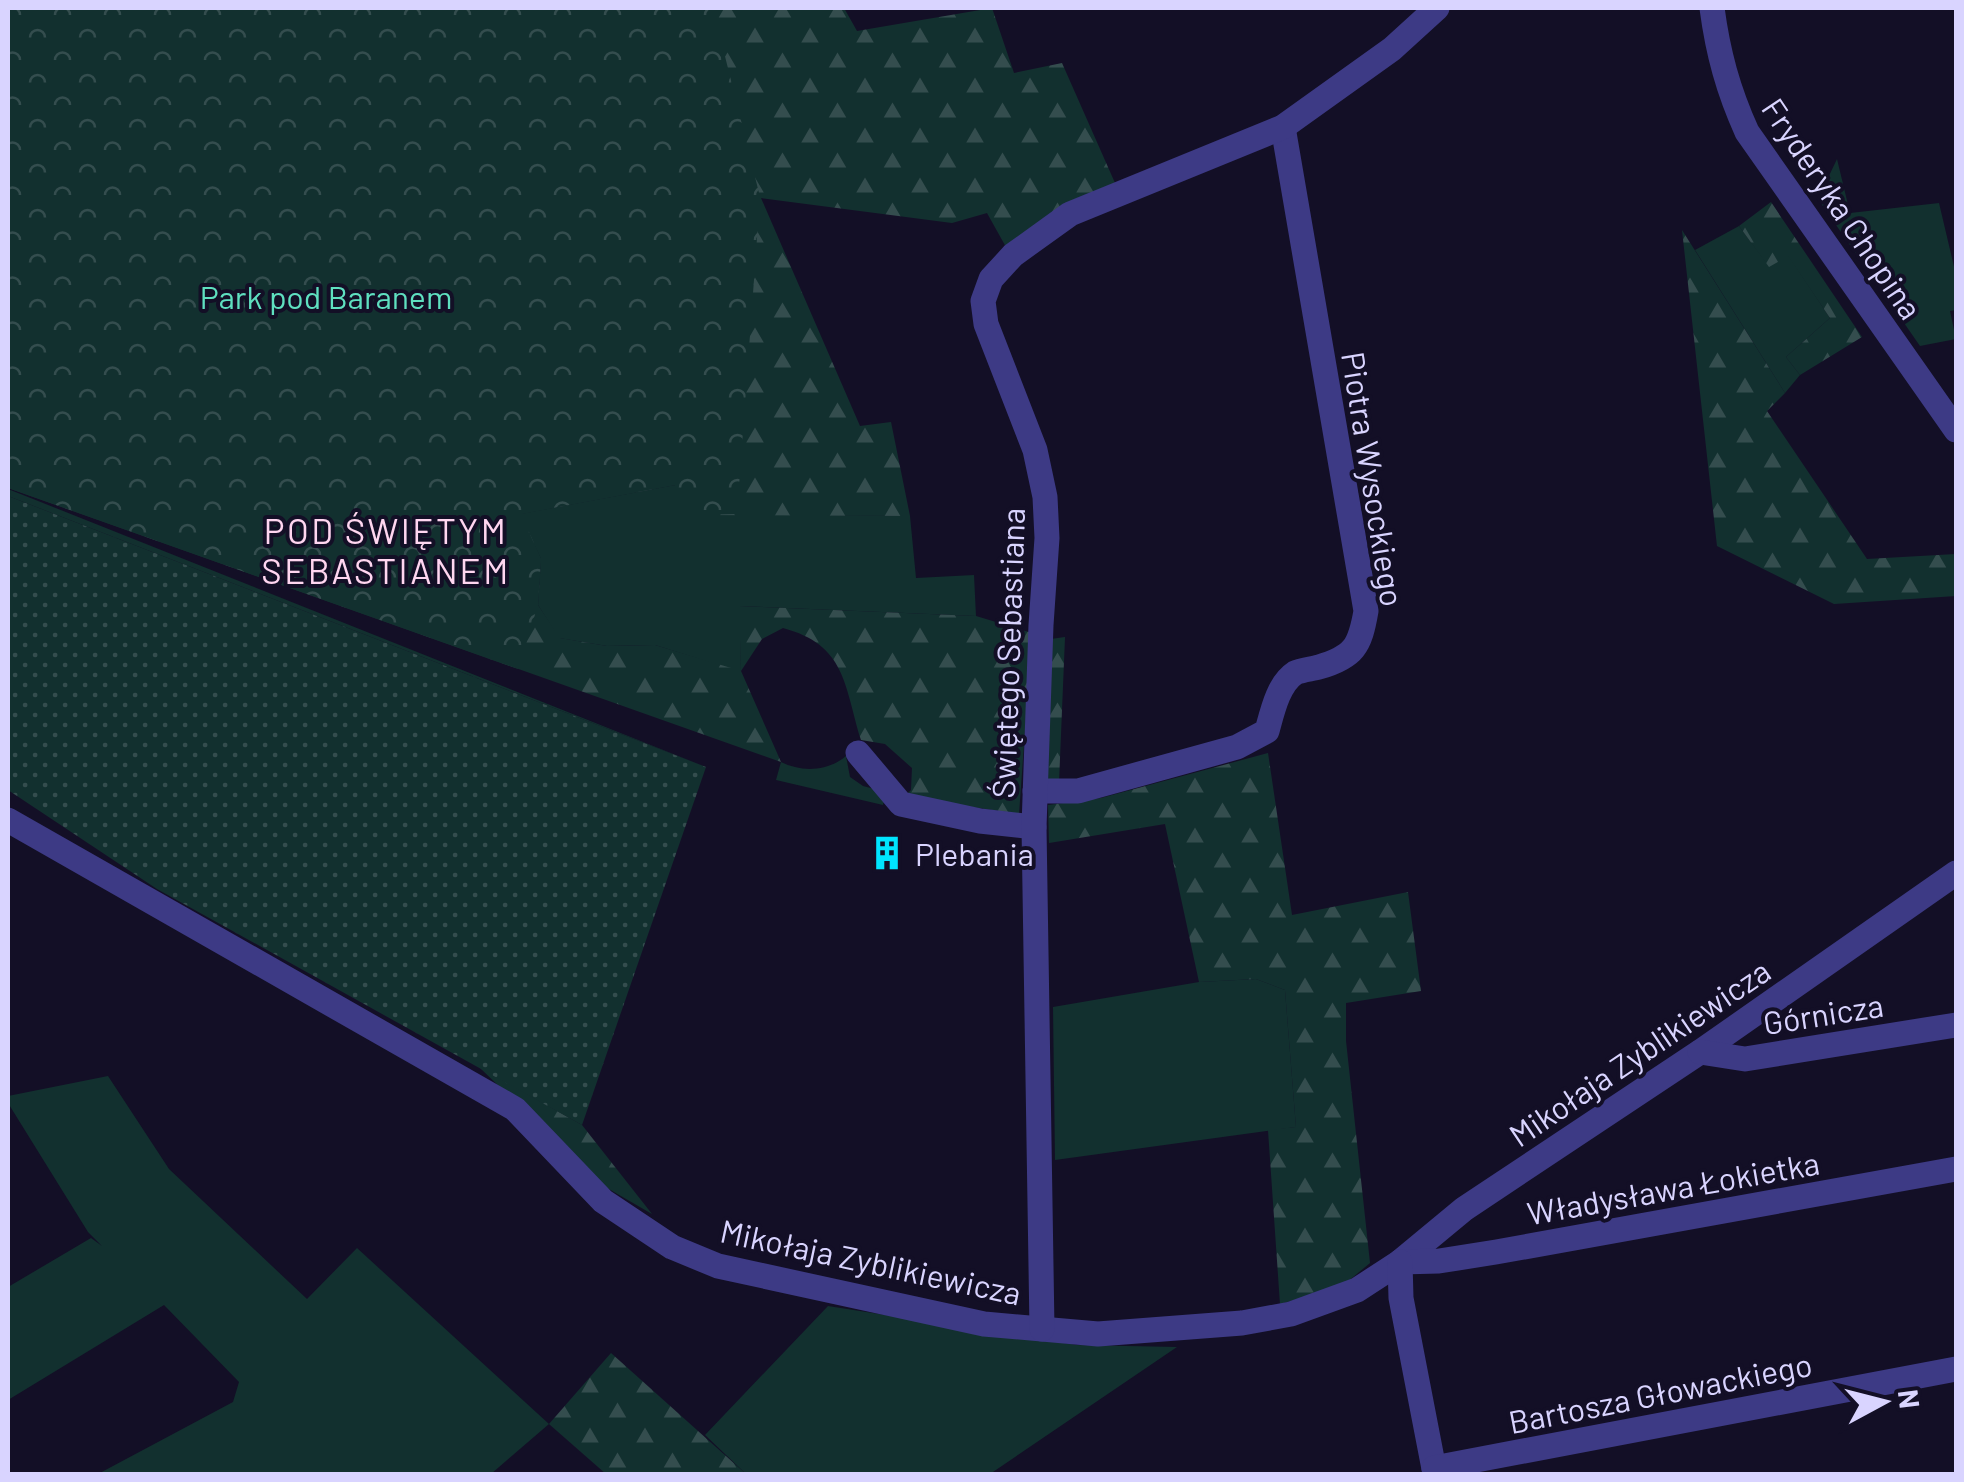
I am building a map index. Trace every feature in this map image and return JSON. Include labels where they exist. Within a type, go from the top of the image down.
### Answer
[{"type":"street","name":"Świętego Sebastiana","points":[[1042,1329],[1034,827],[1048,538],[1045,497],[1035,450],[986,324],[984,301],[991,279],[1012,255],[1070,214],[1284,126],[1392,48],[1438,8]]},
{"type":"street","name":"Fryderyka Chopina","points":[[1712,8],[1724,74],[1747,132],[1956,430]]},
{"type":"street","name":"Piotra Wysockiego","points":[[1035,791],[1078,791],[1237,747],[1266,731],[1276,702],[1295,673],[1343,660],[1361,640],[1366,610],[1284,126]]},
{"type":"street","points":[[858,753],[901,804],[980,821],[1034,827]]},
{"type":"street","name":"Mikołaja Zyblikiewicza","points":[[8,820],[515,1110],[603,1201],[672,1246],[718,1266],[984,1324],[1098,1334],[1191,1328],[1279,1316],[1357,1290],[1400,1262],[1464,1209],[1700,1052],[1956,873]]},
{"type":"street","name":"Górnicza","points":[[1700,1052],[1745,1059],[1956,1025]]},
{"type":"street","name":"Władysława Łokietka","points":[[1400,1262],[1439,1261],[1496,1252],[1956,1169]]},
{"type":"street","points":[[1400,1262],[1401,1298],[1435,1471]]},
{"type":"street","name":"Bartosza Głowackiego","points":[[1435,1471],[1956,1369]]},
{"type":"green space","name":"Park pod Baranem","points":[[8,8],[844,8],[857,31],[992,8],[1014,73],[1062,63],[1115,183],[1006,247],[987,213],[952,223],[761,198],[860,426],[891,422],[910,516],[690,515],[675,485],[521,514],[541,559],[538,605],[560,638],[607,646],[655,645],[741,671],[781,762],[8,488]]},
{"type":"green space","name":"Park pod Baranem","points":[[8,8],[713,8],[760,197],[737,514],[690,515],[675,485],[521,514],[541,559],[538,605],[518,669],[8,488]]},
{"type":"green space","points":[[1837,159],[1850,213],[1939,203],[1956,275],[1956,310],[1950,311],[1956,339],[1920,346],[1818,199]]},
{"type":"green space","points":[[1771,202],[1862,337],[1800,375],[1786,357],[1830,318],[1788,256],[1769,267],[1739,226]]},
{"type":"green space","points":[[1739,226],[1769,266],[1788,255],[1830,318],[1786,357],[1800,375],[1785,393],[1695,250]]},
{"type":"green space","points":[[1682,230],[1785,393],[1767,411],[1867,559],[1956,554],[1956,596],[1834,604],[1717,546]]},
{"type":"green space","points":[[675,485],[737,514],[910,516],[916,578],[974,575],[976,616],[740,606],[741,672],[655,645],[607,646],[559,638],[538,605],[541,559],[520,514]]},
{"type":"green space","points":[[8,489],[706,767],[8,496]]},
{"type":"green space","points":[[8,496],[706,767],[582,1125],[157,889],[8,790]]},
{"type":"green space","points":[[739,606],[976,616],[1032,633],[1019,814],[904,797],[911,790],[912,768],[885,744],[861,740],[839,669],[831,656],[804,635],[783,628],[762,639],[741,671]]},
{"type":"green space","points":[[1065,637],[1059,783],[1046,784],[1051,639]]},
{"type":"green space","points":[[1268,753],[1292,915],[1408,892],[1421,991],[1346,1003],[1346,1041],[1370,1263],[1341,1287],[1280,1304],[1268,1130],[1296,1127],[1285,990],[1256,979],[1199,982],[1165,824],[1049,843],[1048,805],[1101,798]]},
{"type":"green space","points":[[846,756],[850,777],[863,786],[886,792],[883,805],[776,780],[781,762],[814,769]]},
{"type":"green space","points":[[1256,979],[1285,990],[1296,1127],[1055,1160],[1053,1007],[1199,982]]},
{"type":"green space","points":[[479,1067],[582,1125],[652,1214],[602,1185]]},
{"type":"green space","points":[[108,1076],[169,1169],[307,1299],[357,1248],[549,1424],[491,1474],[98,1474],[233,1402],[239,1382],[164,1305],[8,1400],[8,1287],[91,1238],[102,1246],[88,1232],[8,1103],[8,1096]]},
{"type":"green space","points":[[828,1306],[1077,1345],[1177,1347],[990,1474],[746,1474],[705,1435]]},
{"type":"green space","points":[[611,1353],[746,1474],[606,1474],[549,1424]]},
{"type":"place","name":"Plebania","points":[[887,853]]},
{"type":"district","name":"POD ŚWIĘTYM SEBASTIANEM","points":[[386,550]]}]
